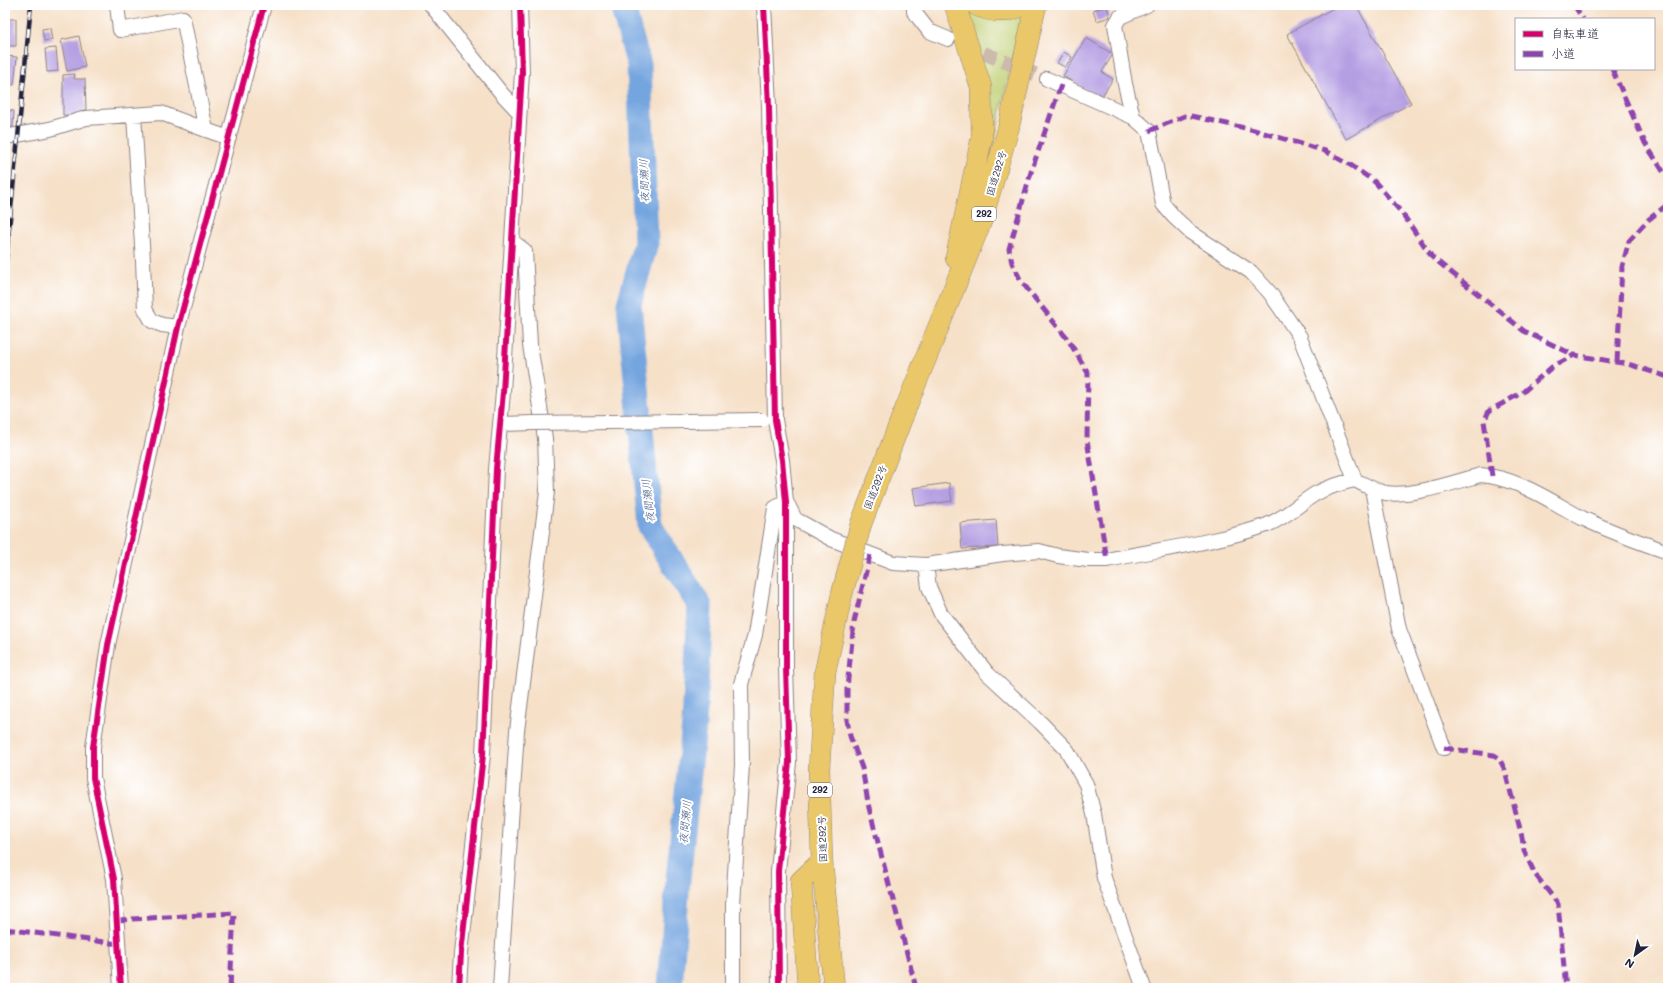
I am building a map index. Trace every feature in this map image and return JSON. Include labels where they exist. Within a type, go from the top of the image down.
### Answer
[{"type":"highway","points":[[943,317],[982,137],[981,87],[955,5]]},
{"type":"highway","points":[[976,5],[997,11],[1034,7]]},
{"type":"highway","name":"国道292号","points":[[834,988],[822,861],[819,768],[825,672],[842,594],[861,524],[903,414],[982,219],[1008,130],[1034,7]]},
{"type":"highway","points":[[808,988],[801,881],[822,861]]},
{"type":"street","points":[[117,5],[120,30],[183,18],[206,130]]},
{"type":"street","points":[[121,988],[114,879],[93,778],[93,747],[108,645],[178,327],[264,5]]},
{"type":"street","points":[[431,5],[502,94],[519,112]]},
{"type":"street","points":[[459,988],[461,953],[483,754],[496,469],[522,72],[520,5]]},
{"type":"street","points":[[764,5],[769,114],[769,420],[782,460],[786,502],[786,661],[789,762],[778,871],[779,988]]},
{"type":"street","points":[[914,5],[914,12],[929,31],[948,39]]},
{"type":"street","points":[[1133,117],[1125,84],[1115,25],[1120,17],[1147,5]]},
{"type":"street","points":[[1047,79],[1133,117],[1149,131],[1163,204],[1190,232],[1251,272],[1270,293],[1300,337],[1355,480]]},
{"type":"street","points":[[5,137],[50,130],[86,118],[161,113],[229,138]]},
{"type":"street","points":[[134,115],[145,309],[152,321],[162,325],[178,327]]},
{"type":"street","points":[[500,988],[517,732],[547,492],[545,438],[530,345],[525,251],[512,241]]},
{"type":"street","points":[[500,424],[769,420]]},
{"type":"street","points":[[786,502],[795,519],[831,539],[893,563],[926,565],[1003,554],[1039,552],[1088,560],[1106,560],[1236,535],[1268,524],[1292,512],[1315,494],[1335,484],[1355,480],[1372,489],[1386,493],[1402,494],[1481,475],[1492,476],[1525,487],[1584,518],[1668,552]]},
{"type":"street","points":[[1372,489],[1399,629],[1444,748]]},
{"type":"street","points":[[733,988],[733,904],[742,765],[741,684],[755,635],[775,508],[786,502]]},
{"type":"street","points":[[926,565],[929,587],[941,614],[986,673],[1040,722],[1067,750],[1086,784],[1094,814],[1104,878],[1144,988]]},
{"type":"green space","points":[[960,5],[1024,11],[991,154],[983,151]]},
{"type":"building","points":[[1339,5],[1356,5],[1411,103],[1346,139],[1287,34]]},
{"type":"building","points":[[1107,6],[1110,17],[1097,21],[1093,10]]},
{"type":"building","points":[[5,19],[16,19],[16,46],[5,46]]},
{"type":"building","points":[[50,28],[52,40],[44,41],[42,29]]},
{"type":"building","points":[[79,36],[85,67],[67,71],[61,40]]},
{"type":"building","points":[[1086,38],[1113,54],[1102,72],[1113,79],[1100,99],[1063,76]]},
{"type":"building","points":[[56,48],[58,71],[47,72],[45,49]]},
{"type":"building","points":[[1064,52],[1072,57],[1065,67],[1057,63]]},
{"type":"building","points":[[5,56],[17,57],[14,85],[5,84]]},
{"type":"building","points":[[75,74],[74,79],[85,79],[86,109],[74,115],[63,115],[63,75]]},
{"type":"building","points":[[5,110],[14,111],[13,127],[5,126]]},
{"type":"building","points":[[949,483],[952,501],[916,506],[913,488]]},
{"type":"building","points":[[996,520],[998,547],[962,549],[960,523]]},
{"type":"waterway","name":"夜間瀬川","points":[[622,5],[639,65],[646,243],[629,304],[650,526],[700,606],[694,725],[678,879],[670,988]]},
{"type":"tunnel","points":[[964,45],[1047,79]]},
{"type":"railway","points":[[5,270],[31,5]]},
{"type":"marked path","points":[[1574,5],[1582,18]]},
{"type":"marked path","points":[[1612,70],[1645,143],[1668,179]]},
{"type":"marked path","points":[[1061,85],[1031,172],[1009,249],[1012,263],[1021,281],[1069,341],[1088,373],[1087,440],[1107,560]]},
{"type":"marked path","points":[[1149,131],[1187,115],[1254,130],[1325,151],[1352,166],[1375,182],[1402,213],[1432,257],[1524,331],[1574,355]]},
{"type":"marked path","points":[[1617,362],[1622,267],[1629,241],[1648,220],[1668,204]]},
{"type":"marked path","points":[[1492,476],[1484,421],[1489,411],[1523,392],[1552,367],[1574,355],[1628,364],[1668,377]]},
{"type":"marked path","points":[[870,555],[854,622],[847,688],[847,720],[850,736],[862,768],[869,808],[916,988]]},
{"type":"marked path","points":[[1444,748],[1494,755],[1499,758],[1505,770],[1522,837],[1524,851],[1535,874],[1558,904],[1566,988]]},
{"type":"marked path","points":[[117,920],[234,913],[230,988]]},
{"type":"marked path","points":[[5,929],[119,944]]},
{"type":"cycle path","points":[[121,988],[114,879],[93,778],[93,747],[108,645],[178,327],[264,5]]},
{"type":"cycle path","points":[[459,988],[461,953],[483,755],[496,469],[503,392],[522,72],[520,5]]},
{"type":"cycle path","points":[[764,5],[769,106],[775,420],[782,460],[786,502],[786,669],[789,762],[778,871],[779,988]]}]
